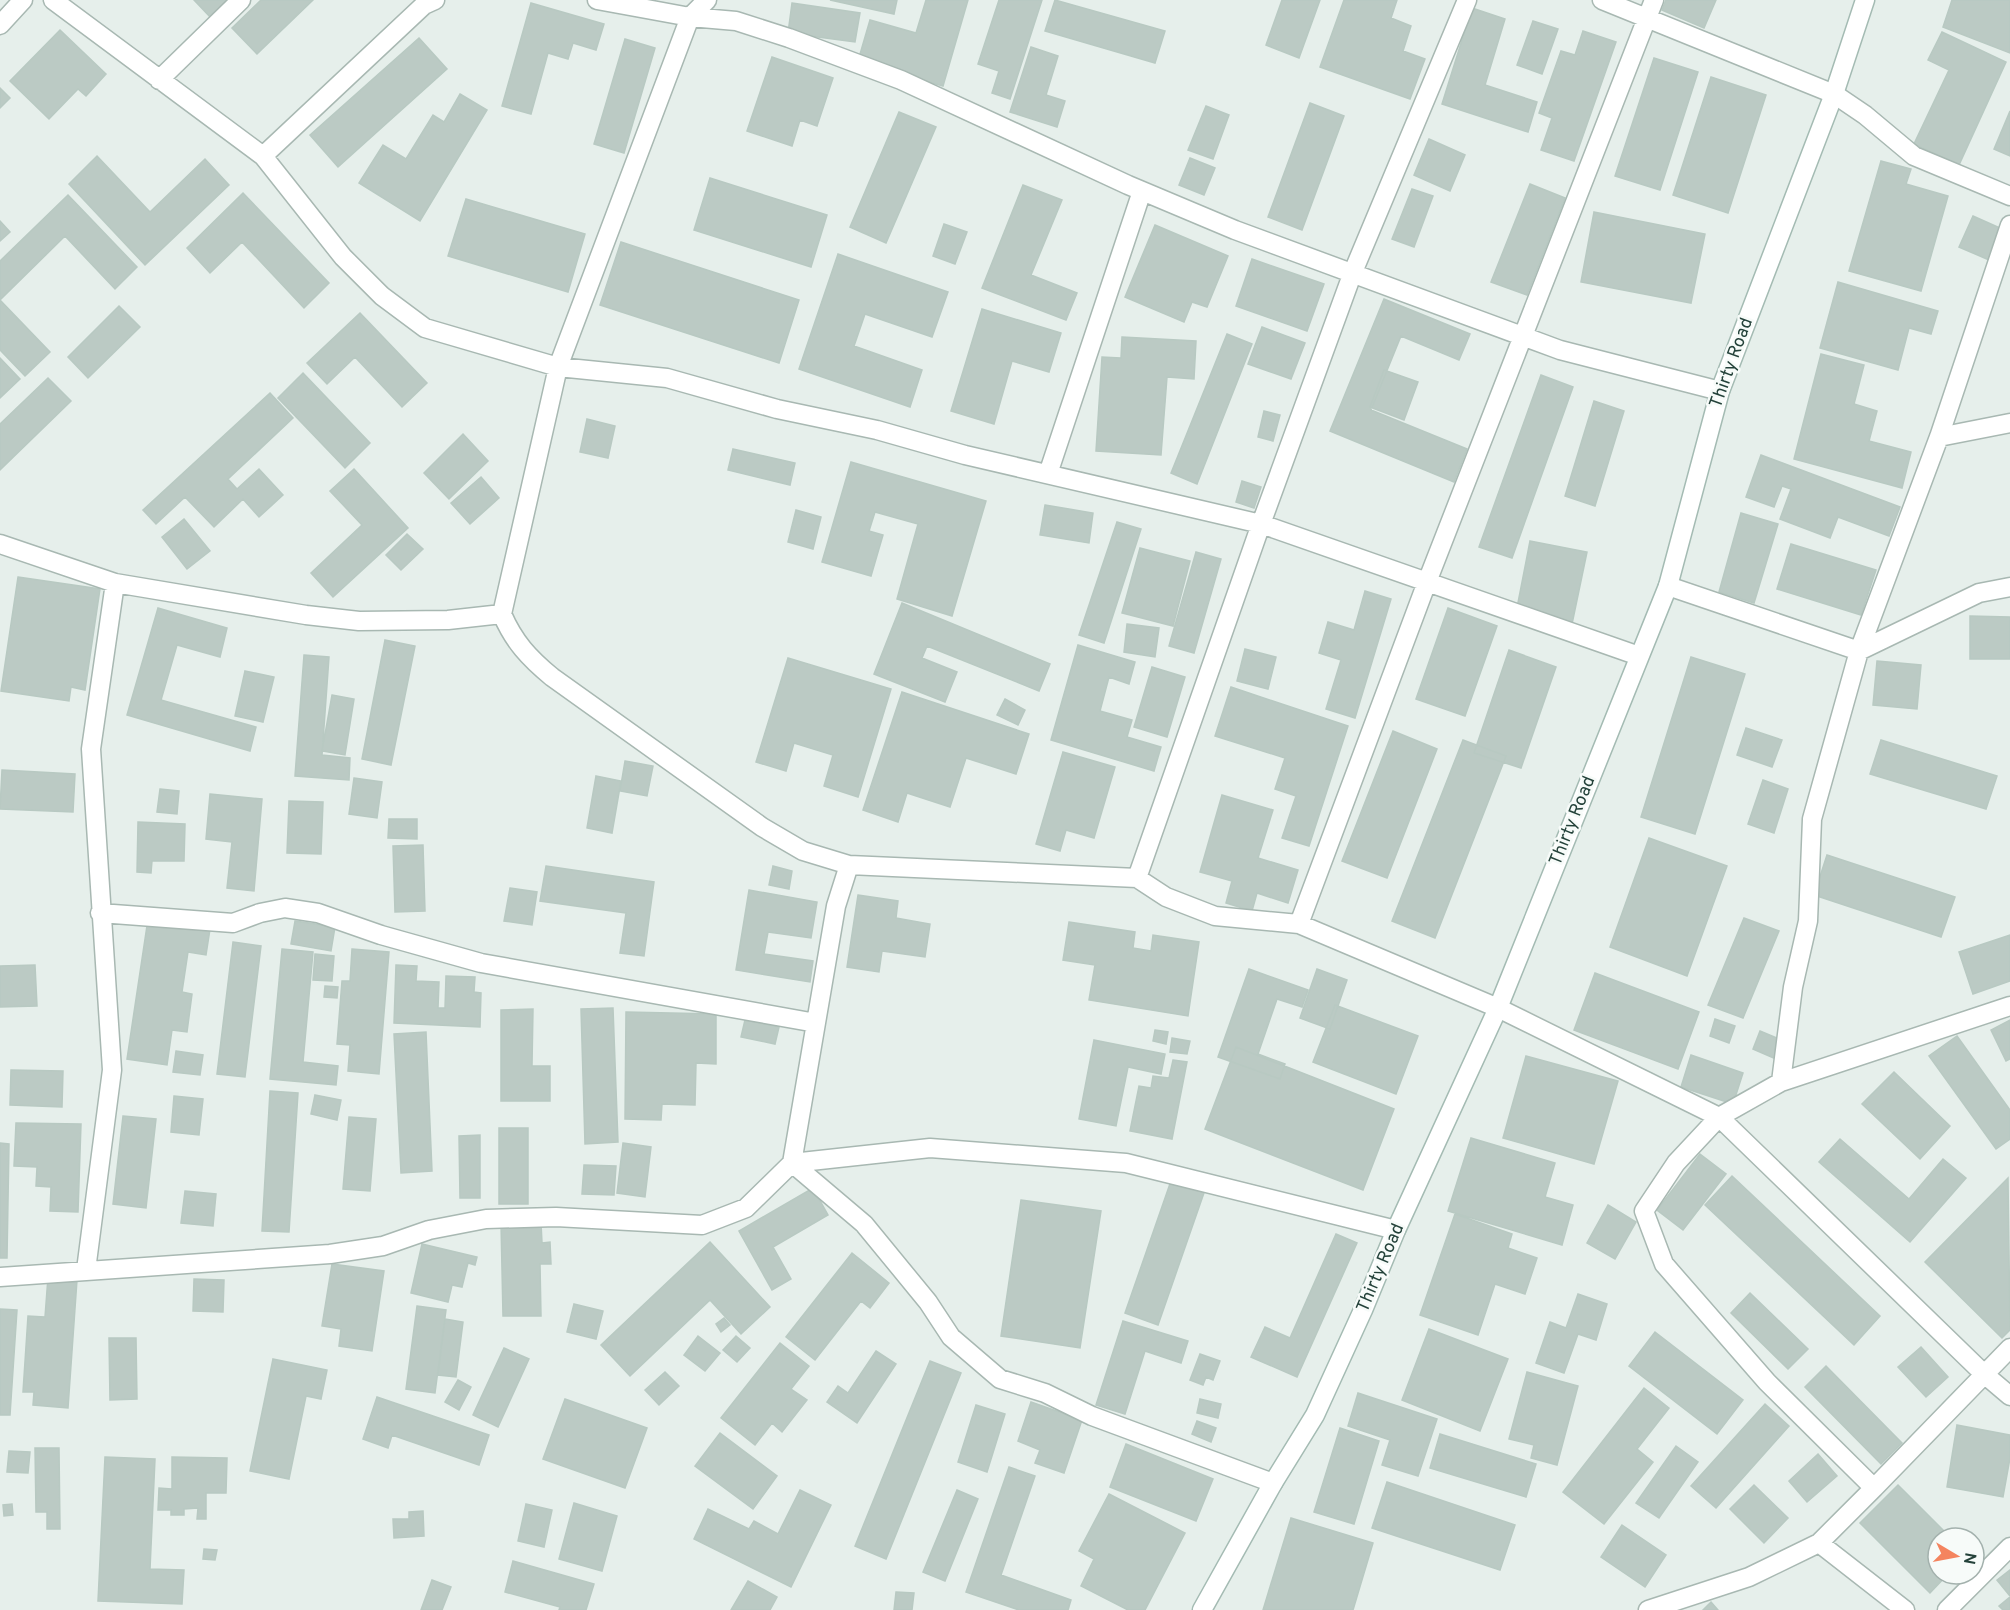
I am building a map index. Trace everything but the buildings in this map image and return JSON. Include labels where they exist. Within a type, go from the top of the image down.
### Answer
[{"type":"street","points":[[0,25],[23,0]]},
{"type":"street","points":[[53,0],[263,156],[343,257],[382,296],[425,328],[558,367],[667,378],[777,409],[877,430],[1047,474],[1261,524],[1639,656]]},
{"type":"street","points":[[159,80],[242,0]]},
{"type":"street","points":[[263,156],[424,5],[435,0]]},
{"type":"street","points":[[597,0],[747,25],[789,38],[901,80],[1142,191],[1235,230],[1560,350],[1720,391]]},
{"type":"street","points":[[708,0],[690,17],[558,367],[502,614],[511,635],[524,653],[552,677],[762,827],[803,850],[849,865],[1137,879],[1166,897],[1215,916],[1299,924],[1498,1008],[1719,1117],[1984,1374],[2010,1396]]},
{"type":"street","points":[[1137,879],[1261,524],[1353,272],[1467,0]]},
{"type":"street","points":[[1602,0],[1834,94],[1914,156],[2010,196]]},
{"type":"street","points":[[1299,924],[1427,582],[1654,0]]},
{"type":"street","name":"Thirty Road","points":[[1202,1610],[1273,1483],[1315,1415],[1363,1310],[1396,1230],[1498,1008],[1668,586],[1720,391],[1834,94],[1865,0]]},
{"type":"street","points":[[1047,474],[1142,191]]},
{"type":"street","points":[[1781,1082],[1793,987],[1808,921],[1812,819],[1859,651],[1940,437],[2010,225]]},
{"type":"street","points":[[1940,437],[2010,423]]},
{"type":"street","points":[[0,544],[115,583],[306,615],[359,621],[448,620],[502,614]]},
{"type":"street","points":[[86,1270],[112,1070],[91,749],[115,583]]},
{"type":"street","points":[[1668,586],[1859,651],[1979,592],[2010,587]]},
{"type":"street","points":[[0,1277],[330,1254],[383,1246],[429,1230],[486,1219],[556,1217],[702,1225],[746,1208],[792,1163],[836,906],[849,865]]},
{"type":"street","points":[[100,913],[233,923],[260,913],[285,908],[318,912],[381,934],[481,963],[816,1023]]},
{"type":"street","points":[[1874,1488],[1767,1382],[1664,1264],[1644,1211],[1676,1163],[1719,1117],[1781,1082],[2010,1006]]},
{"type":"street","points":[[792,1163],[930,1148],[1126,1163],[1396,1230]]},
{"type":"street","points":[[792,1163],[864,1224],[928,1302],[951,1337],[1000,1379],[1045,1394],[1092,1416],[1273,1483]]},
{"type":"street","points":[[1648,1610],[1749,1577],[1819,1543],[2010,1348]]},
{"type":"street","points":[[1819,1543],[1905,1610]]},
{"type":"street","points":[[1947,1610],[2010,1547]]}]
